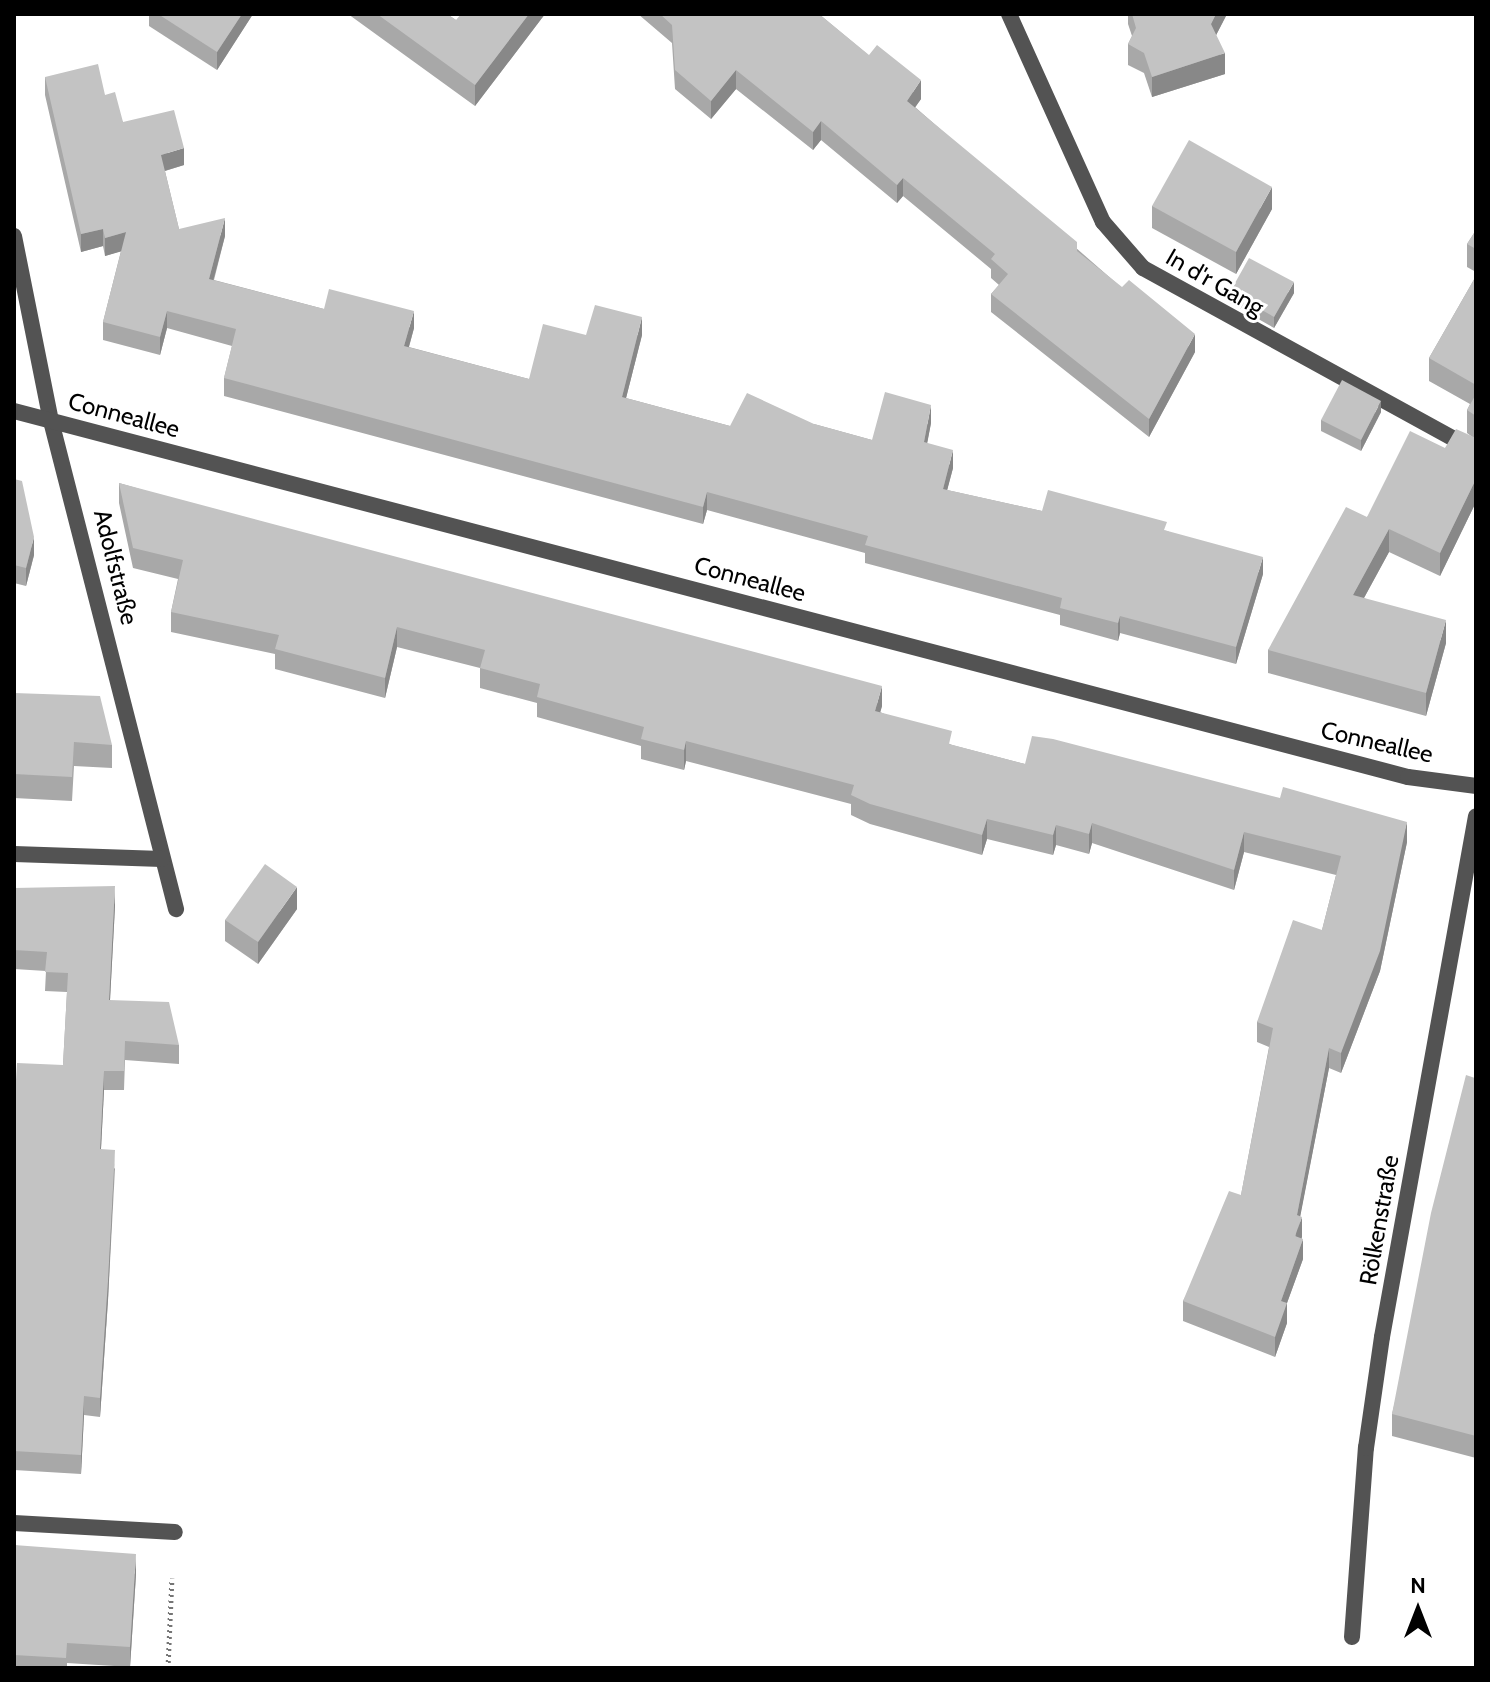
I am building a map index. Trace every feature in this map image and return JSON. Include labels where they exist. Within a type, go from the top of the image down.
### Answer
[{"type":"street","name":"In d'r Gang","points":[[1009,14],[1103,222],[1143,268],[1476,451]]},
{"type":"street","name":"Adolfstraße","points":[[14,236],[51,421],[176,909]]},
{"type":"street","name":"Conneallee","points":[[14,411],[1408,777],[1476,786]]},
{"type":"street","name":"Rölkenstraße","points":[[1352,1637],[1366,1448],[1382,1337],[1476,816]]},
{"type":"street","points":[[14,854],[162,859]]},
{"type":"street","points":[[14,1523],[175,1532]]},
{"type":"path","points":[[168,1668],[172,1578]]},
{"type":"building","points":[[158,14],[242,14],[217,52]]},
{"type":"building","points":[[377,14],[447,14],[456,20],[461,14],[529,14],[475,85]]},
{"type":"building","points":[[660,14],[819,14],[869,55],[877,45],[921,80],[907,101],[1077,242],[1077,251],[1122,287],[1129,280],[1195,334],[1149,419],[991,294],[1008,274],[991,259],[995,254],[903,178],[897,185],[821,121],[813,132],[736,70],[711,101],[675,70],[672,25]]},
{"type":"building","points":[[1132,14],[1216,14],[1211,24],[1225,53],[1152,77],[1144,53],[1128,44],[1136,28]]},
{"type":"building","points":[[98,64],[105,95],[115,92],[123,122],[174,110],[184,148],[161,155],[179,229],[225,218],[209,279],[324,309],[329,289],[414,311],[404,346],[529,379],[543,324],[586,335],[595,305],[642,317],[622,397],[730,426],[747,393],[814,424],[872,440],[885,392],[931,405],[924,442],[953,450],[943,489],[1042,511],[1048,490],[1167,522],[1164,530],[1263,557],[1236,647],[1120,616],[1118,623],[1060,608],[1062,598],[865,545],[868,536],[707,492],[703,507],[224,378],[236,329],[167,311],[160,337],[103,322],[126,232],[105,238],[103,229],[81,234],[45,77]]},
{"type":"building","points":[[1189,140],[1272,187],[1236,252],[1152,206]]},
{"type":"building","points":[[1476,230],[1476,249],[1467,244]]},
{"type":"building","points":[[1249,258],[1294,282],[1274,317],[1230,292]]},
{"type":"building","points":[[1476,276],[1476,385],[1429,358]]},
{"type":"building","points":[[1342,380],[1381,401],[1361,440],[1321,420]]},
{"type":"building","points":[[1476,394],[1476,416],[1467,410]]},
{"type":"building","points":[[1456,429],[1476,438],[1476,479],[1440,553],[1389,529],[1353,595],[1446,620],[1426,693],[1268,650],[1346,507],[1367,517],[1410,431],[1445,448]]},
{"type":"building","points":[[14,479],[22,481],[34,537],[26,568],[14,565]]},
{"type":"building","points":[[119,483],[882,686],[875,711],[952,731],[949,744],[1025,764],[1032,736],[1053,739],[1280,798],[1283,787],[1407,822],[1380,951],[1341,1053],[1329,1048],[1297,1215],[1302,1217],[1295,1236],[1303,1239],[1281,1301],[1287,1303],[1275,1337],[1183,1301],[1229,1191],[1241,1195],[1273,1028],[1257,1022],[1293,920],[1322,930],[1341,856],[1244,832],[1234,870],[1092,823],[1089,834],[1056,825],[1053,835],[987,819],[982,835],[870,804],[851,795],[854,785],[686,741],[684,750],[641,739],[644,727],[537,697],[540,684],[480,668],[485,650],[397,627],[385,678],[275,649],[279,635],[171,612],[183,560],[133,548]]},
{"type":"building","points":[[14,693],[100,696],[112,745],[74,742],[72,777],[14,774]]},
{"type":"building","points":[[265,864],[297,887],[258,942],[225,920]]},
{"type":"building","points":[[115,886],[109,1000],[169,1002],[179,1045],[125,1041],[124,1071],[104,1071],[100,1149],[115,1150],[108,1281],[100,1398],[84,1396],[81,1455],[14,1451],[14,1113],[17,1063],[63,1065],[68,973],[45,972],[47,952],[14,950],[14,888]]},
{"type":"building","points":[[1466,1075],[1475,1078],[1476,1075],[1476,1436],[1392,1414],[1431,1213]]},
{"type":"building","points":[[14,1545],[136,1554],[130,1647],[67,1643],[66,1658],[14,1655]]}]
